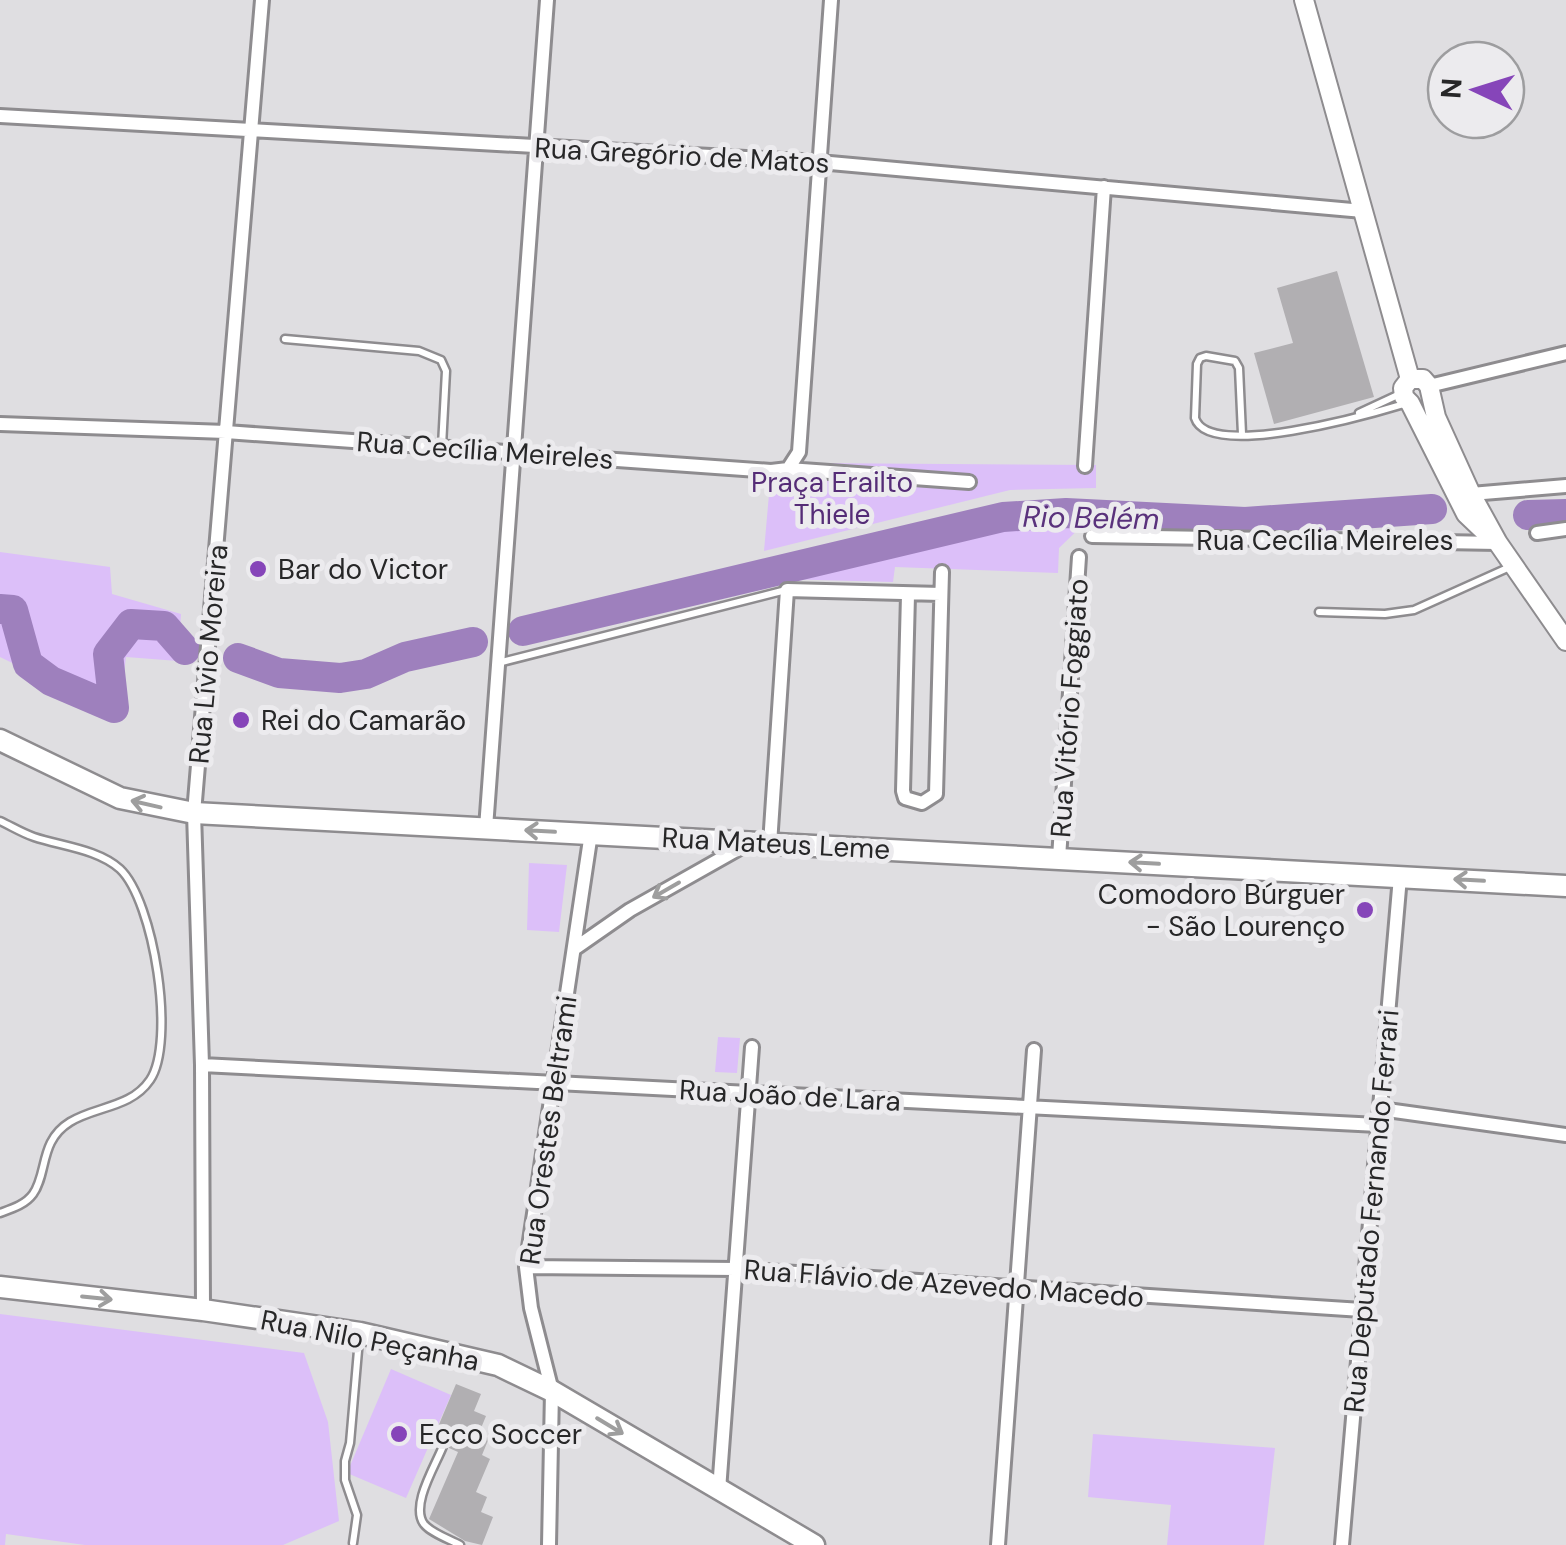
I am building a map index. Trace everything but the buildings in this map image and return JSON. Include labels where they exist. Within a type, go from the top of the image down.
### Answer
[{"type":"main road","name":"Rua Mateus Leme","points":[[0,740],[120,798],[194,812],[1566,886]]},
{"type":"main road","name":"Rua Nilo Peçanha","points":[[0,1288],[203,1310],[360,1333],[473,1357],[509,1369],[552,1391],[814,1545]]},
{"type":"street","name":"Rua Lívio Moreira","points":[[203,1310],[202,1065],[194,812],[262,0]]},
{"type":"street","points":[[486,828],[547,0]]},
{"type":"street","points":[[788,469],[799,452],[830,0]]},
{"type":"street","points":[[1304,0],[1363,210],[1408,391],[1466,514],[1498,543]]},
{"type":"street","name":"Rua Gregório de Matos","points":[[0,116],[819,162],[1363,210]]},
{"type":"street","points":[[1085,466],[1104,187]]},
{"type":"street","points":[[1429,390],[1566,353]]},
{"type":"street","points":[[1408,391],[1419,377],[1429,390],[1471,494],[1498,543],[1566,641]]},
{"type":"street","name":"Rua Cecília Meireles","points":[[0,424],[226,432],[969,482]]},
{"type":"street","points":[[1471,494],[1566,486]]},
{"type":"street","points":[[1537,533],[1566,529]]},
{"type":"street","name":"Rua Cecília Meireles","points":[[1092,536],[1498,543]]},
{"type":"street","name":"Rua Vitório Foggiato","points":[[1058,858],[1079,557]]},
{"type":"street","points":[[908,595],[903,791],[912,802],[922,803],[936,794],[942,572]]},
{"type":"street","points":[[574,948],[630,910],[760,843],[788,590],[941,594]]},
{"type":"street","name":"Rua Orestes Beltrami","points":[[547,1545],[552,1391],[531,1308],[526,1267],[591,833]]},
{"type":"street","name":"Rua Deputado Fernando Ferrari","points":[[1342,1545],[1400,877]]},
{"type":"street","points":[[719,1490],[752,1047]]},
{"type":"street","points":[[998,1545],[1034,1050]]},
{"type":"street","name":"Rua João de Lara","points":[[202,1065],[1378,1125]]},
{"type":"street","points":[[1380,1109],[1566,1135]]},
{"type":"street","name":"Rua Flávio de Azevedo Macedo","points":[[526,1267],[736,1269],[1362,1310]]},
{"type":"lane","points":[[285,339],[419,351],[441,360],[446,371],[442,447]]},
{"type":"lane","points":[[1242,434],[1239,368],[1235,361],[1200,358],[1195,418],[1204,432],[1242,434],[1294,432],[1341,421],[1408,391]]},
{"type":"lane","points":[[1341,421],[1408,391]]},
{"type":"lane","points":[[1320,612],[1385,614],[1414,610],[1513,566]]},
{"type":"lane","points":[[498,663],[788,590]]},
{"type":"lane","points":[[0,820],[30,836],[98,856],[120,870],[135,892],[148,930],[161,998],[159,1062],[150,1081],[120,1104],[69,1122],[52,1141],[34,1194],[20,1206],[0,1213]]},
{"type":"lane","points":[[353,1543],[358,1515],[345,1480],[345,1461],[360,1333]]},
{"type":"lane","points":[[444,1446],[419,1512],[425,1526],[460,1545]]},
{"type":"green space","name":"Praça Erailto Thiele","points":[[805,463],[1096,465],[1096,488],[1010,490],[764,551],[770,483],[800,482]]},
{"type":"green space","points":[[1088,520],[1059,548],[1058,573],[895,567],[893,582],[779,579],[977,534]]},
{"type":"green space","points":[[0,552],[110,567],[112,594],[181,614],[178,661],[126,657],[119,715],[0,657]]},
{"type":"green space","points":[[529,863],[567,865],[559,932],[527,930]]},
{"type":"green space","points":[[718,1037],[740,1038],[737,1073],[715,1072]]},
{"type":"green space","points":[[0,1314],[304,1353],[328,1422],[339,1521],[283,1545],[85,1545],[6,1534],[5,1545],[0,1545]]},
{"type":"green space","name":"Ecco Soccer","points":[[391,1369],[451,1395],[406,1498],[347,1473]]},
{"type":"green space","points":[[1093,1434],[1275,1448],[1264,1545],[1167,1545],[1171,1505],[1088,1497]]},
{"type":"waterway","name":"Rio Belém","points":[[523,631],[1003,517],[1066,513],[1245,522],[1432,509]]},
{"type":"waterway","name":"Rio Belém","points":[[1528,515],[1566,514]]},
{"type":"waterway","name":"Rio Belém","points":[[0,609],[13,610],[28,664],[51,681],[114,708],[108,654],[131,624],[164,626],[185,650]]},
{"type":"waterway","name":"Rio Belém","points":[[238,658],[279,673],[340,678],[366,674],[405,657],[473,642]]},
{"type":"place","name":"Bar do Victor","points":[[258,569]]},
{"type":"place","name":"Rei do Camarão","points":[[241,720]]},
{"type":"place","name":"Comodoro Búrguer - São Lourenço","points":[[1365,910]]},
{"type":"place","name":"Ecco Soccer","points":[[399,1434]]}]
